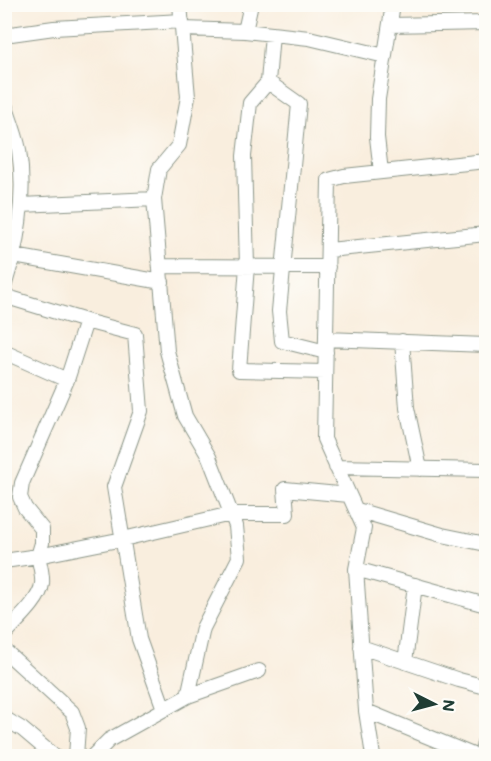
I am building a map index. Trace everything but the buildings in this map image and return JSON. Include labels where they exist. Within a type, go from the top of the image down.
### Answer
[{"type":"street","points":[[180,4],[188,97],[179,145],[159,169],[154,199],[167,351],[185,416],[209,457],[236,526],[238,558],[203,628],[188,696]]},
{"type":"street","points":[[244,32],[251,4]]},
{"type":"street","points":[[381,172],[377,137],[378,99],[393,4]]},
{"type":"street","points":[[390,25],[486,23]]},
{"type":"street","points":[[4,35],[54,28],[182,25],[309,38],[386,56]]},
{"type":"street","points":[[272,34],[268,82],[250,103],[245,145],[247,266],[239,370],[325,372]]},
{"type":"street","points":[[268,82],[299,104],[279,311],[282,341],[326,346],[402,341],[486,345]]},
{"type":"street","points":[[4,102],[19,150],[21,205],[9,254],[4,287]]},
{"type":"street","points":[[373,756],[366,711],[356,569],[364,528],[324,439],[329,180],[344,176],[486,160]]},
{"type":"street","points":[[21,205],[154,199]]},
{"type":"street","points":[[329,250],[486,234]]},
{"type":"street","points":[[9,254],[162,282]]},
{"type":"street","points":[[160,266],[328,267]]},
{"type":"street","points":[[4,296],[135,334],[141,411],[114,487],[139,639],[164,710]]},
{"type":"street","points":[[4,635],[35,599],[42,586],[39,556],[42,530],[25,508],[20,497],[22,483],[67,380],[86,321]]},
{"type":"street","points":[[402,341],[407,408],[420,469]]},
{"type":"street","points":[[4,352],[67,380]]},
{"type":"street","points":[[336,467],[486,470]]},
{"type":"street","points":[[4,561],[123,539],[231,514],[287,514],[285,489],[349,495]]},
{"type":"street","points":[[357,510],[442,535],[486,544]]},
{"type":"street","points":[[356,569],[486,605]]},
{"type":"street","points":[[405,662],[415,585]]},
{"type":"street","points":[[361,647],[486,687]]},
{"type":"street","points":[[4,650],[72,712],[78,728],[76,756]]},
{"type":"street","points":[[93,756],[109,740],[188,696],[259,671]]},
{"type":"street","points":[[366,711],[475,756]]},
{"type":"street","points":[[4,718],[22,729],[54,756]]},
{"type":"street","points":[[481,756],[486,735]]}]
